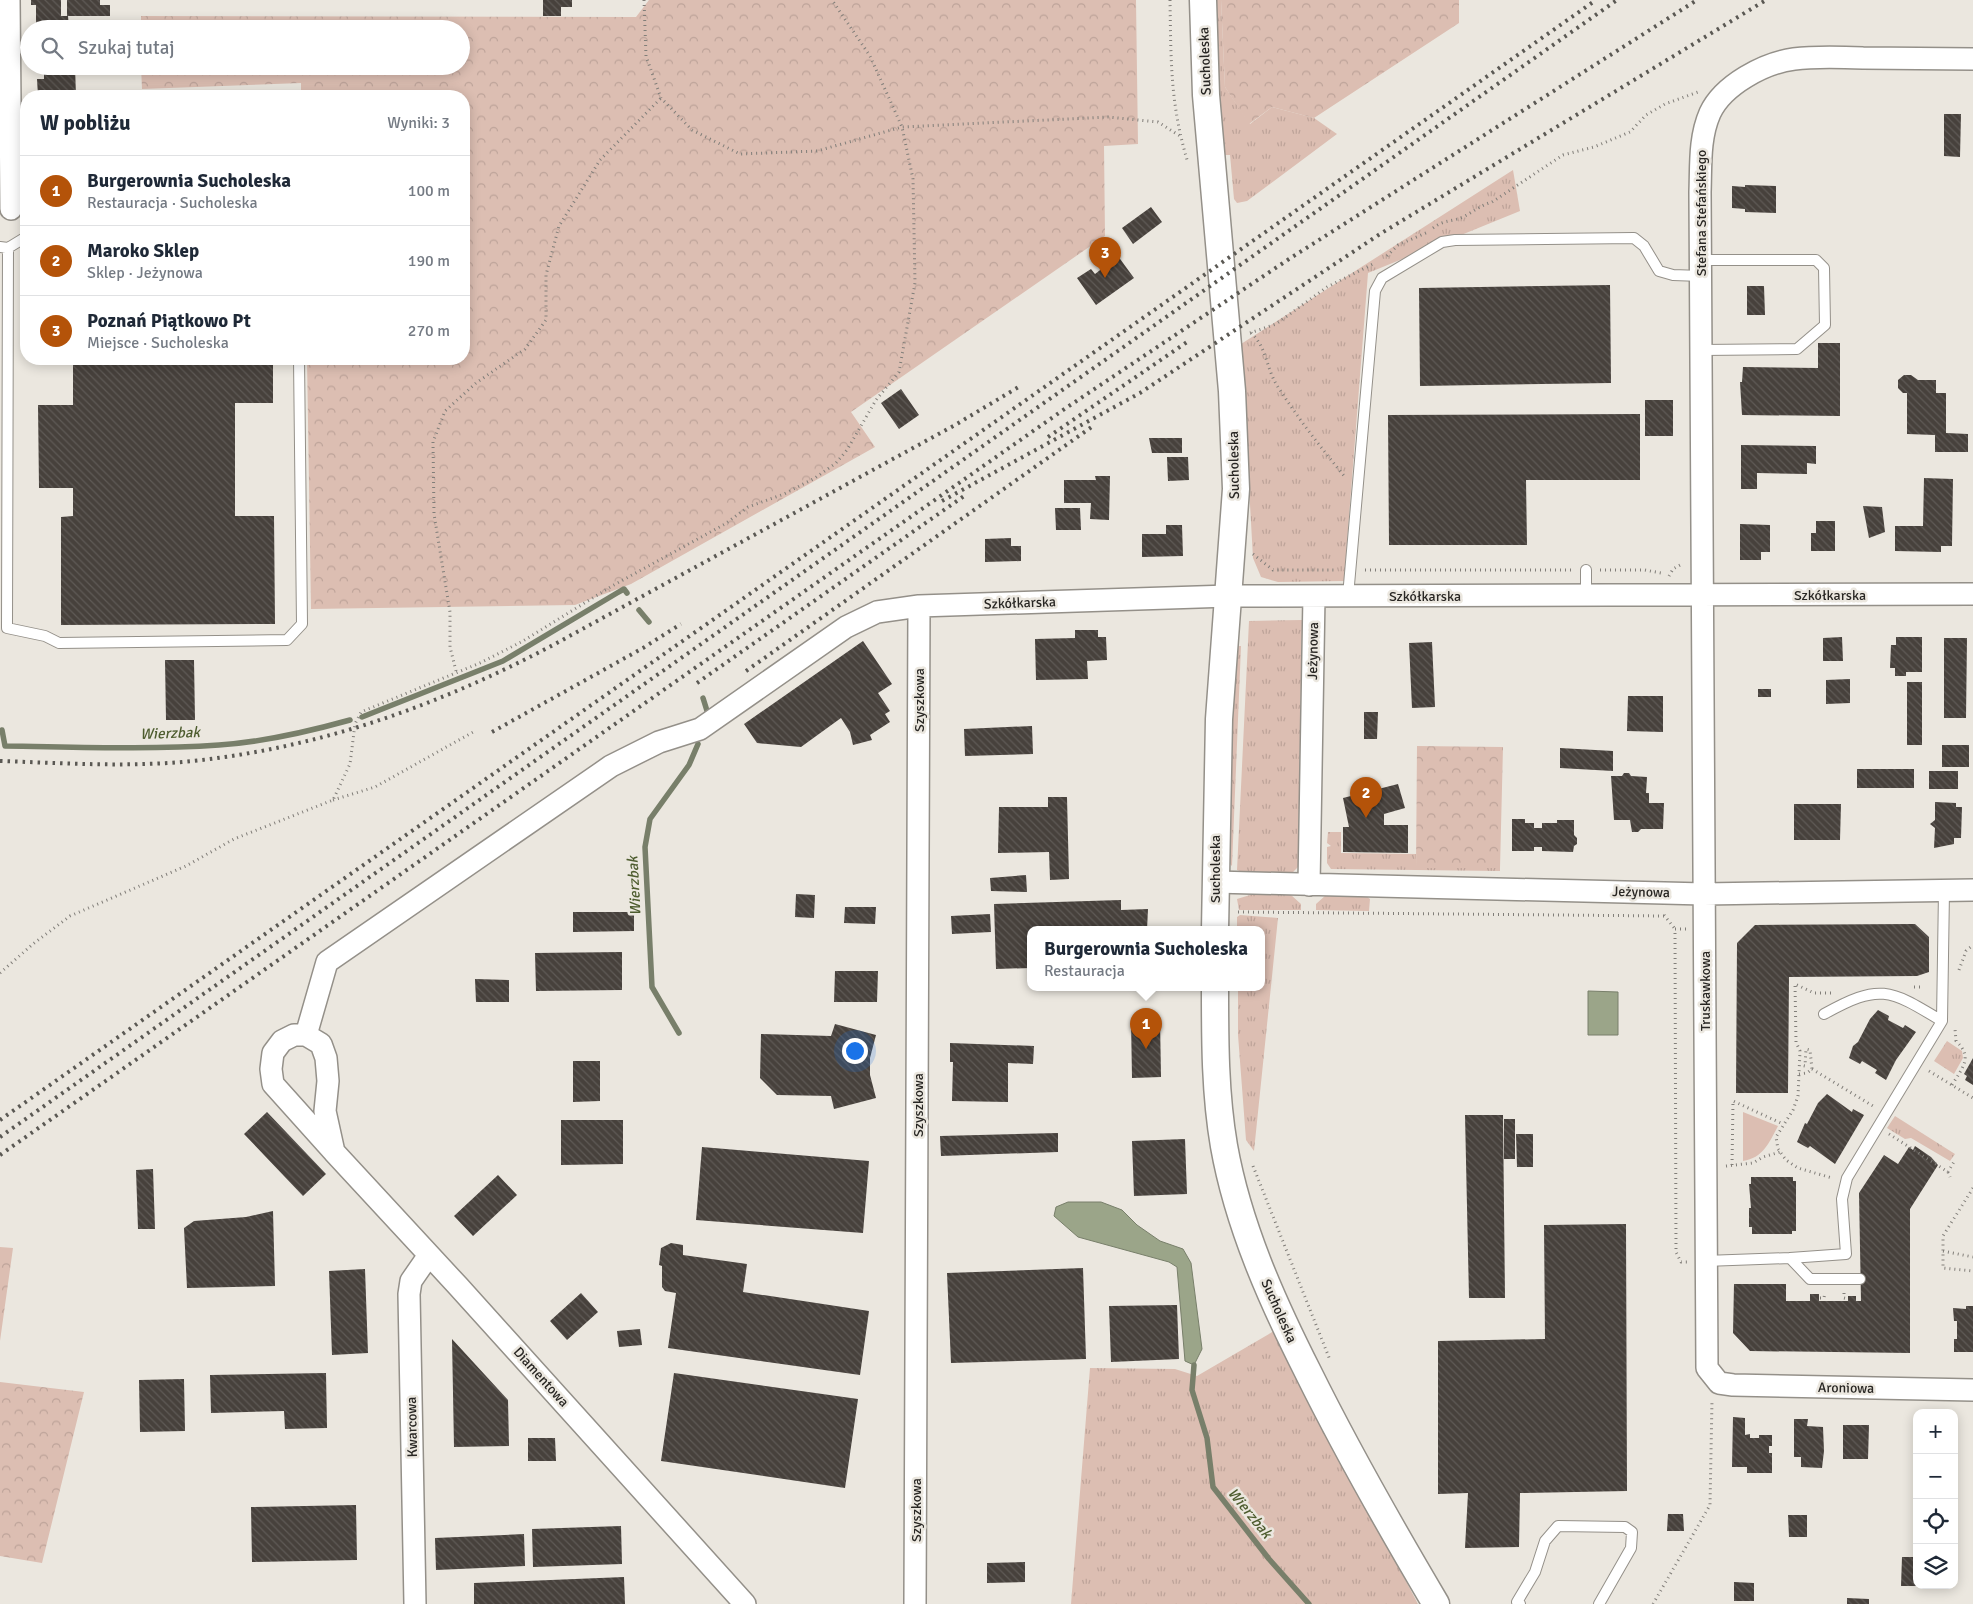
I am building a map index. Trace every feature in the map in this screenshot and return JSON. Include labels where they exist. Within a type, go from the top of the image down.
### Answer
[{"type":"street","points":[[9,0],[11,209]]},
{"type":"street","name":"Sucholeska","points":[[1203,0],[1206,95],[1232,391],[1236,489],[1219,719],[1225,882],[1216,926]]},
{"type":"street","name":"Stefana Stefańskiego","points":[[1703,596],[1701,142],[1710,113],[1725,94],[1746,78],[1768,67],[1793,59],[1973,59]]},
{"type":"street","name":"Szkółkarska","points":[[306,1035],[328,962],[426,892],[611,766],[659,742],[700,728],[846,627],[878,612],[919,606],[1229,596],[1586,597],[1973,594]]},
{"type":"street","name":"Jeżynowa","points":[[1309,885],[1314,596]]},
{"type":"street","name":"Truskawkowa","points":[[1703,596],[1705,1262],[1707,1368],[1715,1389]]},
{"type":"street","name":"Szyszkowa","points":[[915,1604],[919,606]]},
{"type":"street","name":"Jeżynowa","points":[[1225,882],[1704,894],[1973,890]]},
{"type":"street","name":"Sucholeska","points":[[1215,991],[1216,1058],[1220,1121],[1233,1185],[1250,1240],[1289,1334],[1326,1407],[1385,1518],[1436,1604]]},
{"type":"street","name":"Diamentowa","points":[[306,1035],[294,1035],[282,1041],[273,1053],[270,1069],[273,1084],[746,1604]]},
{"type":"street","points":[[306,1035],[320,1044],[326,1058],[328,1081],[325,1111],[334,1152]]},
{"type":"street","name":"Kwarcowa","points":[[415,1604],[409,1294],[411,1281],[429,1255]]},
{"type":"street","name":"Aroniowa","points":[[1715,1389],[1733,1385],[1973,1390]]},
{"type":"lane","points":[[1348,596],[1375,290],[1382,278],[1442,242],[1485,239],[1634,238],[1644,246],[1659,271],[1673,276],[1701,268],[1816,260],[1824,268],[1825,325],[1797,349],[1701,350]]},
{"type":"lane","points":[[20,240],[4,247],[7,628],[45,636],[59,643],[287,640],[302,624],[299,365]]},
{"type":"lane","points":[[1586,570],[1586,597]]},
{"type":"lane","points":[[1705,1262],[1846,1254],[1842,1199],[1847,1180],[1942,1021],[1944,891]]},
{"type":"lane","points":[[1824,1014],[1864,995],[1885,992],[1904,999],[1942,1021]]},
{"type":"lane","points":[[1790,1258],[1810,1279],[1860,1279]]},
{"type":"lane","points":[[1520,1604],[1517,1602],[1535,1572],[1546,1540],[1558,1526],[1625,1527],[1632,1532],[1631,1548],[1599,1604]]},
{"type":"path","points":[[644,0],[646,56],[661,98],[692,130],[740,154],[817,151],[902,127],[1108,117],[1158,122],[1180,136]]},
{"type":"path","points":[[333,800],[350,764],[355,724],[360,712],[456,671],[480,663],[523,641],[612,586],[724,524],[748,507],[784,494],[814,478],[836,463],[847,450],[876,400],[900,372],[915,283],[913,179],[902,127],[870,56],[832,0]]},
{"type":"path","points":[[1170,0],[1172,88],[1180,136],[1189,166]]},
{"type":"path","points":[[1383,259],[1398,245],[1428,232],[1442,222],[1462,217],[1492,202],[1563,155],[1594,147],[1630,132],[1646,116],[1665,104],[1698,92]]},
{"type":"path","points":[[456,671],[450,647],[450,612],[434,514],[433,442],[445,411],[476,382],[525,349],[546,320],[546,274],[559,226],[600,160],[661,98]]},
{"type":"path","points":[[1228,345],[1250,332],[1276,324],[1339,280],[1352,277],[1378,262]]},
{"type":"path","points":[[1250,332],[1263,347],[1277,385],[1315,442],[1346,479],[1358,487]]},
{"type":"path","points":[[0,973],[33,944],[70,916],[186,866],[246,833],[333,800],[375,787],[475,731]]},
{"type":"path","points":[[1225,882],[1235,912],[1664,916]]},
{"type":"path","points":[[1704,928],[1675,929],[1675,938],[1676,1252],[1681,1262],[1705,1262]]},
{"type":"path","points":[[1814,993],[1795,984],[1796,1042],[1800,1051],[1798,1096],[1794,1110],[1776,1137],[1780,1152],[1786,1160],[1798,1168],[1822,1176],[1847,1180]]},
{"type":"path","points":[[1916,987],[1924,986]]},
{"type":"path","points":[[1952,1085],[1962,1069],[1966,1055],[1965,1049],[1956,1041]]},
{"type":"path","points":[[1800,1065],[1805,1066],[1806,1049],[1810,1050],[1812,1069]]},
{"type":"path","points":[[1917,1064],[1973,1098]]},
{"type":"path","points":[[1799,1074],[1807,1073],[1812,1069]]},
{"type":"path","points":[[1812,1069],[1880,1109]]},
{"type":"path","points":[[1780,1152],[1763,1157],[1753,1163],[1732,1166],[1733,1100],[1783,1124]]},
{"type":"path","points":[[1879,1126],[1948,1172],[1950,1177]]},
{"type":"path","points":[[1250,1157],[1333,1367]]},
{"type":"path","points":[[1948,1172],[1955,1160]]},
{"type":"path","points":[[1973,1188],[1943,1236],[1943,1268],[1973,1271]]},
{"type":"path","points":[[1943,1250],[1973,1257]]},
{"type":"path","points":[[1844,1292],[1844,1298],[1848,1299]]},
{"type":"path","points":[[1653,1604],[1710,1505],[1715,1389]]},
{"type":"green space","points":[[649,0],[1136,0],[1138,144],[1104,146],[1105,236],[851,412],[875,447],[631,584],[575,605],[311,609],[307,365],[470,365],[470,90],[301,90],[301,83],[142,89],[141,75],[470,75],[470,20],[141,20],[141,16],[636,17]]},
{"type":"green space","points":[[1213,0],[1221,0],[1225,87],[1250,124],[1272,107],[1314,118],[1337,134],[1247,201],[1237,203],[1234,199],[1230,155],[1222,155]]},
{"type":"green space","points":[[1221,0],[1459,0],[1459,23],[1314,118],[1272,107],[1249,124],[1225,87]]},
{"type":"green space","points":[[1513,170],[1520,211],[1368,273],[1344,581],[1278,582],[1261,577],[1253,558],[1241,344]]},
{"type":"green space","points":[[1302,620],[1298,867],[1291,874],[1249,875],[1237,870],[1249,621]]},
{"type":"green space","points":[[1235,646],[1241,646],[1232,866],[1227,861]]},
{"type":"green space","points":[[1417,746],[1503,747],[1500,868],[1416,868]]},
{"type":"green space","points":[[1328,832],[1341,832],[1341,853],[1416,854],[1416,868],[1500,868],[1500,871],[1331,869],[1327,863],[1327,847],[1331,846],[1327,843]]},
{"type":"green space","points":[[1250,895],[1291,895],[1301,904],[1301,910],[1239,910],[1237,899]]},
{"type":"green space","points":[[1326,895],[1366,896],[1370,899],[1369,911],[1316,910],[1316,904]]},
{"type":"green space","points":[[1240,915],[1278,918],[1254,1151],[1246,1140],[1238,1035],[1238,991],[1265,991],[1265,926],[1237,926],[1237,917]]},
{"type":"green space","points":[[1947,1041],[1962,1051],[1963,1058],[1954,1074],[1934,1061]]},
{"type":"green space","points":[[1743,1112],[1778,1126],[1765,1149],[1756,1157],[1743,1161]]},
{"type":"green space","points":[[1895,1116],[1955,1154],[1950,1161],[1911,1138],[1905,1139],[1887,1128]]},
{"type":"green space","points":[[0,1247],[13,1248],[0,1341]]},
{"type":"green space","points":[[1274,1331],[1418,1604],[1071,1604],[1090,1368],[1175,1369],[1197,1376]]},
{"type":"green space","points":[[0,1382],[84,1392],[42,1563],[0,1556]]},
{"type":"shaded area","points":[[1588,991],[1618,992],[1618,1035],[1588,1035]]},
{"type":"shaded area","points":[[1068,1202],[1101,1202],[1122,1210],[1137,1225],[1160,1241],[1183,1249],[1191,1263],[1202,1349],[1194,1365],[1185,1361],[1177,1267],[1169,1262],[1078,1237],[1054,1216],[1056,1207]]},
{"type":"building","points":[[31,0],[61,0],[61,16],[68,16],[68,20],[36,20],[36,5],[31,5]]},
{"type":"building","points":[[67,0],[100,0],[100,5],[110,5],[110,16],[67,16]]},
{"type":"building","points":[[543,0],[572,0],[572,7],[561,7],[561,16],[543,16]]},
{"type":"building","points":[[44,75],[75,75],[76,90],[38,90],[37,79],[44,79]]},
{"type":"building","points":[[1944,114],[1961,114],[1960,157],[1944,156]]},
{"type":"building","points":[[1745,185],[1776,186],[1776,213],[1745,212],[1745,209],[1732,208],[1732,186],[1745,187]]},
{"type":"building","points":[[1151,207],[1162,222],[1133,244],[1122,228]]},
{"type":"building","points":[[1115,252],[1134,278],[1096,305],[1077,278],[1091,269],[1095,274],[1108,264],[1105,259]]},
{"type":"building","points":[[1610,285],[1611,383],[1420,386],[1419,288]]},
{"type":"building","points":[[1747,286],[1764,286],[1765,315],[1747,315]]},
{"type":"building","points":[[1818,343],[1840,343],[1840,416],[1742,415],[1740,382],[1742,382],[1743,367],[1818,368]]},
{"type":"building","points":[[73,365],[273,365],[273,403],[235,403],[235,516],[274,516],[275,624],[61,625],[61,517],[73,516],[73,488],[39,488],[38,405],[73,405]]},
{"type":"building","points":[[1904,375],[1911,375],[1918,380],[1936,380],[1936,393],[1946,393],[1946,433],[1968,434],[1968,452],[1935,452],[1935,435],[1907,434],[1907,393],[1903,393],[1898,388],[1898,380]]},
{"type":"building","points":[[901,389],[919,415],[899,429],[881,403]]},
{"type":"building","points":[[1645,400],[1673,400],[1673,436],[1645,436]]},
{"type":"building","points":[[1640,414],[1640,480],[1526,480],[1527,545],[1389,545],[1388,415]]},
{"type":"building","points":[[1149,438],[1182,438],[1182,453],[1152,453]]},
{"type":"building","points":[[1741,445],[1816,446],[1816,464],[1807,463],[1807,474],[1757,473],[1757,489],[1741,489]]},
{"type":"building","points":[[1167,457],[1188,457],[1189,480],[1168,481]]},
{"type":"building","points":[[1095,476],[1110,476],[1109,520],[1090,519],[1091,503],[1064,503],[1064,480],[1096,480]]},
{"type":"building","points":[[1924,478],[1953,479],[1952,546],[1941,546],[1941,552],[1895,551],[1895,526],[1923,526]]},
{"type":"building","points":[[1863,506],[1882,507],[1885,532],[1869,538]]},
{"type":"building","points":[[1055,508],[1080,508],[1081,530],[1056,530]]},
{"type":"building","points":[[1816,521],[1835,521],[1835,551],[1811,551],[1811,533],[1816,533]]},
{"type":"building","points":[[1740,524],[1770,525],[1770,552],[1761,552],[1761,560],[1740,560]]},
{"type":"building","points":[[1166,525],[1182,525],[1183,556],[1142,557],[1142,534],[1166,534]]},
{"type":"building","points":[[1011,538],[1011,546],[1021,546],[1021,561],[985,562],[985,539]]},
{"type":"building","points":[[1075,630],[1098,630],[1098,637],[1106,637],[1107,660],[1087,661],[1088,679],[1036,680],[1035,639],[1075,638]]},
{"type":"building","points":[[1842,637],[1843,661],[1823,661],[1823,638]]},
{"type":"building","points":[[1896,637],[1922,637],[1922,672],[1906,672],[1906,676],[1895,676],[1895,668],[1890,668],[1891,645],[1896,645]]},
{"type":"building","points":[[1944,638],[1967,638],[1966,718],[1944,718]]},
{"type":"building","points":[[863,641],[892,684],[878,693],[890,711],[885,714],[890,722],[870,735],[872,740],[853,745],[850,732],[841,718],[801,747],[757,743],[744,724]]},
{"type":"building","points":[[1432,642],[1435,707],[1412,708],[1409,643]]},
{"type":"building","points":[[165,660],[194,660],[195,720],[166,720]]},
{"type":"building","points":[[1850,679],[1850,703],[1826,704],[1826,680]]},
{"type":"building","points":[[1907,682],[1922,682],[1922,745],[1907,745]]},
{"type":"building","points":[[1758,689],[1771,689],[1771,697],[1758,697]]},
{"type":"building","points":[[1628,696],[1663,696],[1663,732],[1627,731]]},
{"type":"building","points":[[1364,712],[1378,712],[1377,739],[1364,739]]},
{"type":"building","points":[[1032,726],[1033,754],[965,756],[964,729]]},
{"type":"building","points":[[1942,745],[1969,745],[1969,767],[1942,767]]},
{"type":"building","points":[[1560,748],[1613,751],[1613,771],[1560,768]]},
{"type":"building","points":[[1857,769],[1914,769],[1914,788],[1857,788]]},
{"type":"building","points":[[1929,771],[1958,771],[1958,789],[1929,789]]},
{"type":"building","points":[[1624,773],[1629,773],[1631,776],[1647,777],[1646,793],[1649,793],[1649,803],[1664,803],[1663,829],[1641,829],[1638,832],[1632,832],[1630,820],[1614,820],[1611,776],[1622,776]]},
{"type":"building","points":[[1398,784],[1405,808],[1384,814],[1384,825],[1408,825],[1408,853],[1343,852],[1343,827],[1349,827],[1343,798]]},
{"type":"building","points":[[1048,797],[1067,797],[1069,879],[1050,880],[1049,852],[998,853],[999,807],[1048,807]]},
{"type":"building","points":[[1935,802],[1956,803],[1956,807],[1962,807],[1961,838],[1954,838],[1954,844],[1934,848],[1935,828],[1930,824],[1935,820]]},
{"type":"building","points":[[1794,804],[1841,804],[1840,840],[1794,840]]},
{"type":"building","points":[[1512,819],[1525,819],[1525,823],[1534,823],[1534,828],[1542,828],[1542,823],[1557,823],[1557,820],[1574,820],[1574,835],[1577,838],[1577,844],[1574,846],[1573,852],[1542,851],[1542,847],[1534,847],[1534,851],[1512,851]]},
{"type":"building","points":[[1026,875],[1027,892],[991,891],[990,878]]},
{"type":"building","points":[[796,894],[815,895],[814,918],[795,917]]},
{"type":"building","points":[[1121,900],[1121,910],[1148,909],[1147,926],[1027,926],[1027,968],[996,969],[994,904]]},
{"type":"building","points":[[845,907],[876,907],[875,924],[844,923]]},
{"type":"building","points":[[573,912],[634,912],[634,931],[573,932]]},
{"type":"building","points":[[990,914],[991,932],[952,934],[951,916]]},
{"type":"building","points":[[1915,924],[1929,937],[1929,972],[1917,976],[1789,977],[1788,1093],[1736,1093],[1737,943],[1755,925]]},
{"type":"building","points":[[622,952],[622,990],[536,991],[535,953]]},
{"type":"building","points":[[835,971],[878,971],[877,1002],[834,1002]]},
{"type":"building","points":[[475,979],[509,980],[509,1002],[476,1002]]},
{"type":"building","points":[[1878,1010],[1889,1016],[1888,1020],[1903,1028],[1905,1025],[1916,1032],[1896,1060],[1886,1080],[1875,1073],[1877,1070],[1862,1061],[1860,1064],[1849,1058],[1853,1046],[1858,1042],[1870,1019]]},
{"type":"building","points":[[1160,1019],[1161,1077],[1132,1078],[1131,1020]]},
{"type":"building","points":[[835,1024],[876,1035],[870,1058],[870,1075],[876,1098],[834,1109],[831,1096],[777,1095],[760,1078],[761,1034],[831,1036]]},
{"type":"building","points":[[950,1043],[1034,1046],[1033,1064],[1008,1063],[1008,1102],[952,1101],[953,1062],[950,1062]]},
{"type":"building","points":[[1973,1058],[1973,1085],[1965,1080],[1967,1076],[1964,1074]]},
{"type":"building","points":[[573,1061],[600,1061],[600,1101],[573,1102]]},
{"type":"building","points":[[1827,1094],[1852,1112],[1853,1109],[1864,1115],[1835,1164],[1810,1146],[1808,1148],[1797,1142],[1805,1123],[1807,1124],[1818,1103]]},
{"type":"building","points":[[267,1112],[326,1174],[303,1196],[244,1134]]},
{"type":"building","points":[[1465,1115],[1503,1115],[1505,1298],[1469,1298]]},
{"type":"building","points":[[1504,1119],[1515,1119],[1515,1159],[1504,1159]]},
{"type":"building","points":[[561,1120],[623,1120],[623,1164],[561,1165]]},
{"type":"building","points":[[1058,1133],[1058,1152],[941,1156],[940,1136]]},
{"type":"building","points":[[1516,1134],[1533,1134],[1533,1167],[1517,1167]]},
{"type":"building","points":[[1185,1139],[1187,1194],[1134,1196],[1132,1141]]},
{"type":"building","points":[[1915,1146],[1931,1157],[1938,1165],[1910,1209],[1910,1353],[1750,1351],[1733,1333],[1734,1284],[1786,1284],[1786,1301],[1810,1301],[1810,1294],[1819,1294],[1819,1301],[1848,1301],[1848,1296],[1856,1296],[1856,1301],[1861,1301],[1859,1193],[1884,1155],[1898,1164],[1909,1147],[1913,1150]]},
{"type":"building","points":[[702,1147],[869,1161],[863,1233],[696,1220]]},
{"type":"building","points":[[153,1169],[155,1229],[138,1229],[136,1170]]},
{"type":"building","points":[[498,1175],[517,1195],[473,1236],[454,1216]]},
{"type":"building","points":[[1751,1177],[1793,1177],[1793,1181],[1796,1181],[1796,1231],[1792,1231],[1792,1234],[1752,1234],[1752,1227],[1749,1227],[1749,1208],[1751,1208],[1749,1184],[1751,1184]]},
{"type":"building","points":[[273,1211],[275,1286],[187,1288],[184,1228],[194,1221],[246,1217]]},
{"type":"building","points":[[1626,1224],[1627,1491],[1520,1493],[1519,1547],[1465,1548],[1468,1493],[1438,1494],[1438,1341],[1545,1339],[1544,1225]]},
{"type":"building","points":[[671,1243],[683,1245],[683,1255],[747,1264],[743,1292],[869,1311],[860,1375],[668,1348],[676,1293],[665,1291],[662,1287],[662,1266],[659,1265],[661,1248]]},
{"type":"building","points":[[1083,1268],[1086,1359],[951,1363],[947,1273]]},
{"type":"building","points":[[365,1269],[368,1353],[332,1355],[329,1271]]},
{"type":"building","points":[[581,1293],[598,1312],[567,1340],[550,1321]]},
{"type":"building","points":[[1177,1305],[1179,1359],[1111,1362],[1109,1306]]},
{"type":"building","points":[[1966,1306],[1973,1306],[1973,1352],[1954,1352],[1954,1339],[1957,1339],[1957,1321],[1954,1321],[1953,1308],[1966,1309]]},
{"type":"building","points":[[640,1329],[642,1345],[619,1347],[617,1331]]},
{"type":"building","points":[[452,1339],[508,1400],[509,1446],[454,1447]]},
{"type":"building","points":[[326,1373],[327,1428],[285,1429],[284,1411],[211,1413],[210,1375]]},
{"type":"building","points":[[674,1373],[858,1399],[845,1488],[661,1461]]},
{"type":"building","points":[[184,1379],[185,1431],[140,1432],[139,1380]]},
{"type":"building","points":[[1733,1417],[1745,1418],[1745,1435],[1750,1434],[1750,1438],[1759,1438],[1759,1435],[1772,1435],[1772,1446],[1769,1446],[1769,1453],[1772,1453],[1772,1473],[1747,1473],[1747,1467],[1732,1467]]},
{"type":"building","points":[[1794,1419],[1808,1419],[1807,1426],[1823,1427],[1824,1451],[1822,1468],[1801,1467],[1801,1457],[1794,1457]]},
{"type":"building","points":[[1843,1425],[1869,1425],[1868,1459],[1843,1459]]},
{"type":"building","points":[[528,1438],[555,1438],[556,1461],[528,1461]]},
{"type":"building","points":[[356,1505],[357,1560],[252,1562],[251,1507]]},
{"type":"building","points":[[1668,1514],[1683,1514],[1684,1531],[1667,1531]]},
{"type":"building","points":[[1788,1515],[1807,1515],[1807,1537],[1789,1537]]},
{"type":"building","points":[[621,1526],[622,1564],[533,1567],[532,1529]]},
{"type":"building","points":[[524,1534],[525,1566],[436,1570],[435,1538]]},
{"type":"building","points":[[1902,1557],[1913,1557],[1913,1586],[1901,1586]]},
{"type":"building","points":[[1025,1562],[1025,1582],[987,1583],[987,1563]]},
{"type":"building","points":[[624,1577],[625,1604],[474,1604],[474,1583]]},
{"type":"building","points":[[1734,1582],[1754,1583],[1754,1601],[1734,1601]]},
{"type":"building","points":[[1847,1598],[1869,1599],[1869,1604],[1847,1604]]},
{"type":"waterway","name":"Wierzbak","points":[[362,717],[503,661],[624,589],[627,593]]},
{"type":"waterway","name":"Wierzbak","points":[[639,610],[649,622]]},
{"type":"waterway","name":"Wierzbak","points":[[703,698],[708,714]]},
{"type":"waterway","name":"Wierzbak","points":[[2,730],[5,746],[166,747],[252,742],[350,720]]},
{"type":"waterway","name":"Wierzbak","points":[[679,1033],[652,987],[645,847],[650,819],[689,765],[698,744]]},
{"type":"waterway","name":"Wierzbak","points":[[1194,1365],[1192,1390],[1207,1438],[1213,1487],[1269,1559],[1309,1604]]},
{"type":"railway","points":[[0,1120],[1596,0]]},
{"type":"railway","points":[[0,1137],[1617,0]]},
{"type":"railway","points":[[0,1155],[1066,408],[1289,259],[1697,0]]},
{"type":"railway","points":[[942,501],[1140,393],[1380,234],[1766,0]]},
{"type":"railway","points":[[1048,437],[1190,340]]},
{"type":"railway","points":[[0,761],[136,764],[182,762],[231,756],[328,736],[421,705],[466,687],[555,644],[955,425],[1022,385]]},
{"type":"railway","points":[[746,671],[1093,426]]},
{"type":"railway","points":[[697,683],[964,496]]},
{"type":"railway","points":[[492,732],[643,648],[681,624]]},
{"type":"place","name":"Poznań Piątkowo Pt","points":[[1105,278]]},
{"type":"place","name":"Maroko Sklep","points":[[1366,818]]},
{"type":"place","name":"Burgerownia Sucholeska","points":[[1146,1049]]}]
